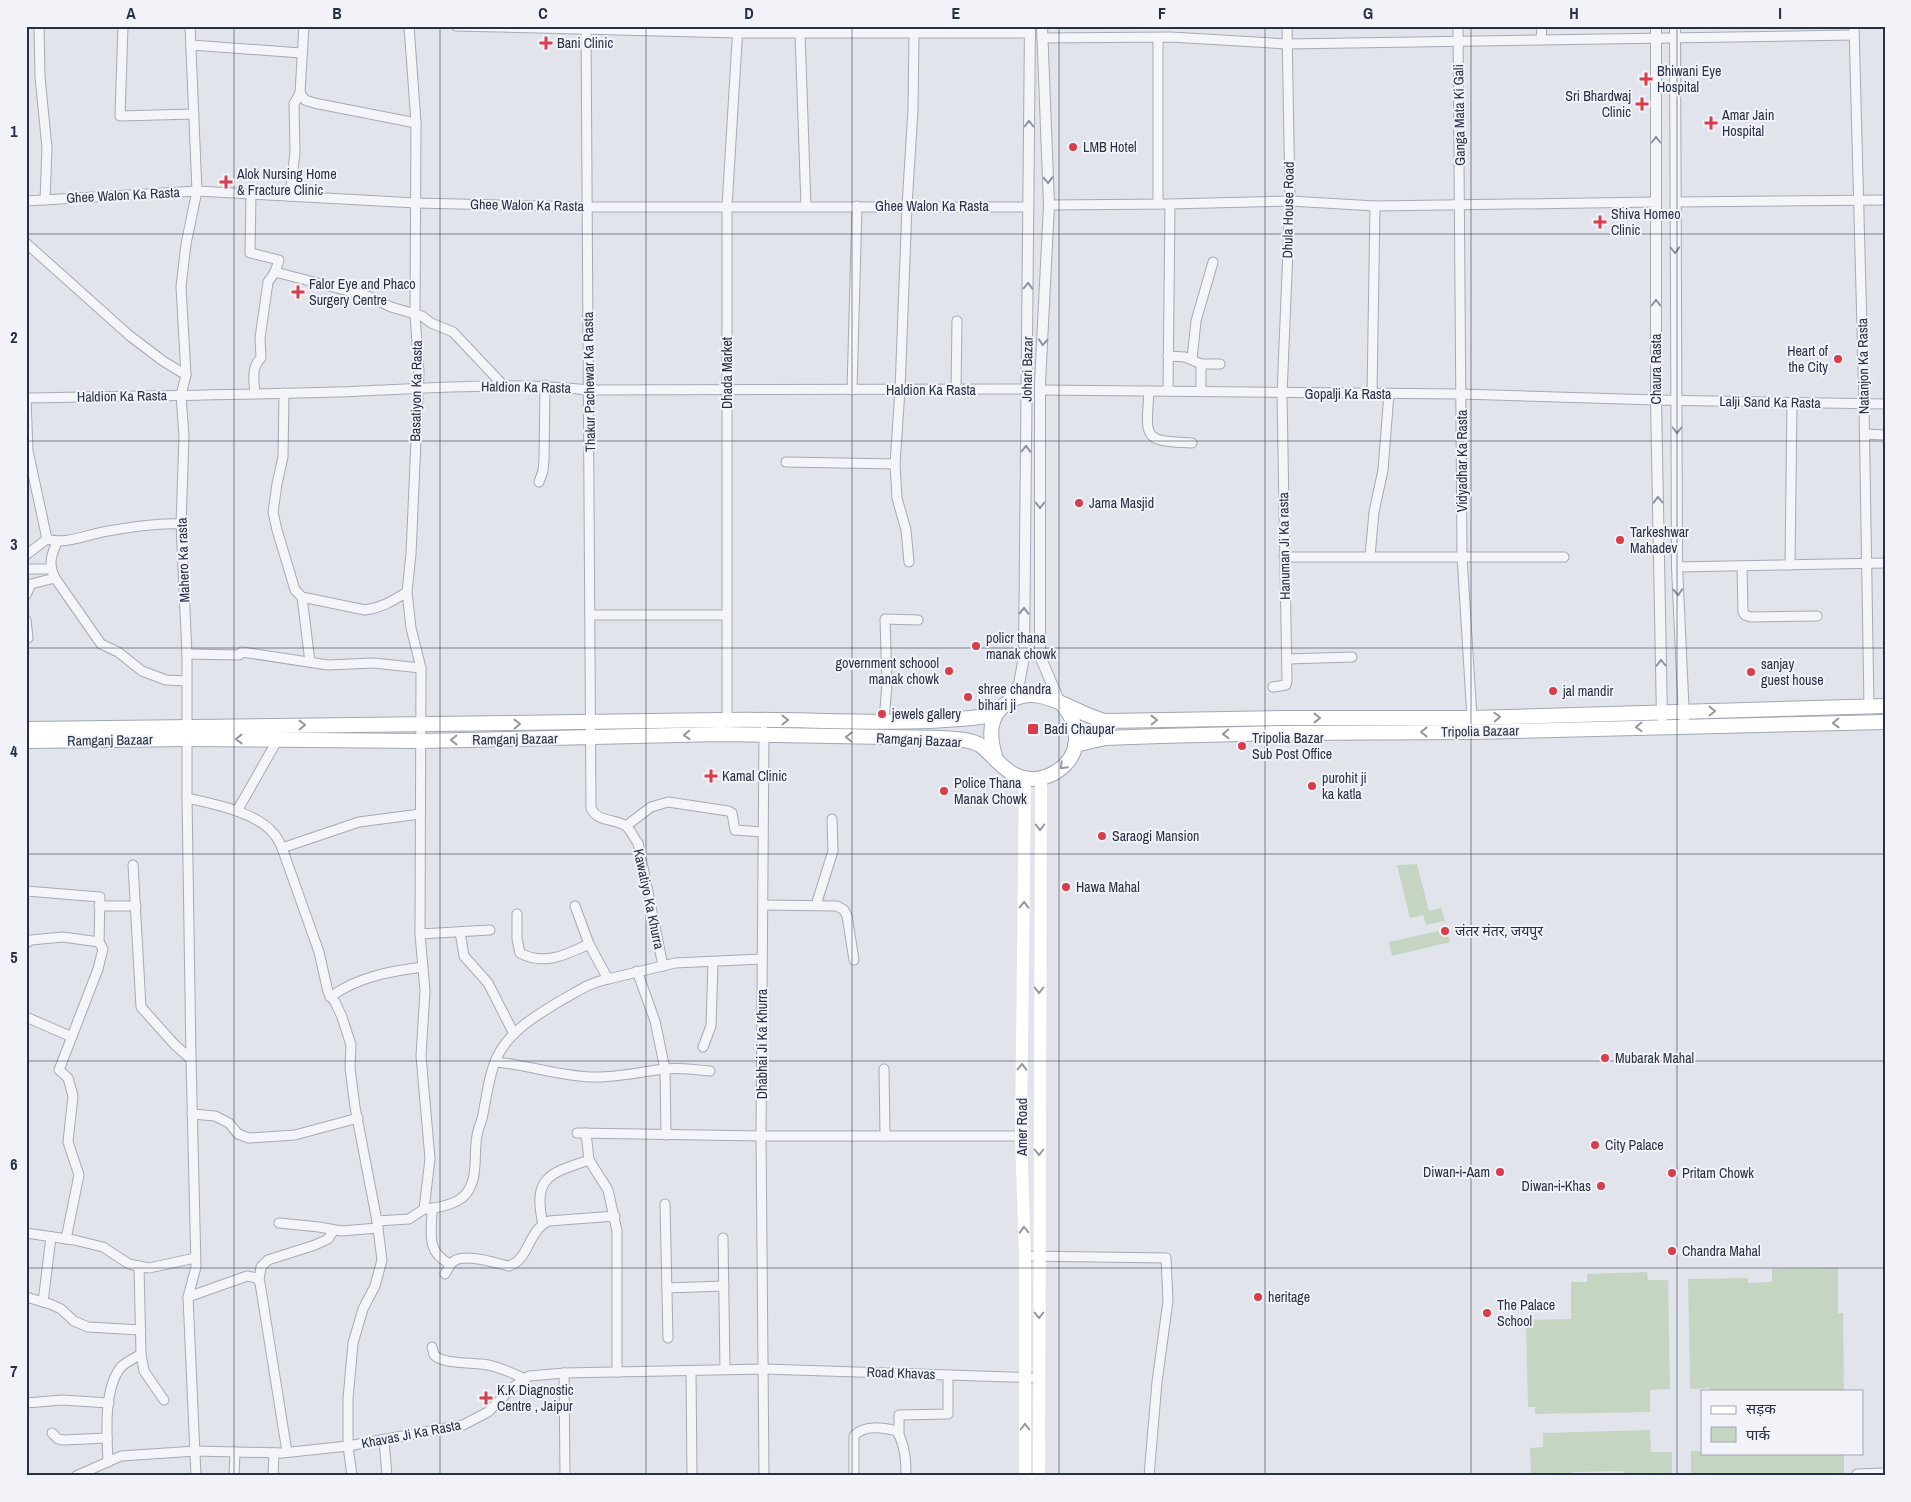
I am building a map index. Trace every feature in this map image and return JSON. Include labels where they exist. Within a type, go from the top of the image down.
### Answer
[{"type":"main road","points":[[1037,694],[1050,697],[1061,704],[1074,723],[1076,734],[1071,757],[1064,767],[1054,774],[1041,778],[1025,778],[1014,775],[996,760],[991,738],[999,711],[1011,700],[1024,695],[1037,694]]},
{"type":"main road","name":"Tripolia Bazaar","points":[[1061,704],[1091,718],[1106,721],[1283,718],[1472,718],[1885,706]]},
{"type":"main road","name":"Ramganj Bazaar","points":[[26,741],[187,732],[421,725],[727,720],[884,721],[967,719],[999,711]]},
{"type":"main road","points":[[1472,718],[1473,732]]},
{"type":"main road","name":"Tripolia Bazaar","points":[[1075,744],[1104,738],[1282,733],[1473,732],[1885,722]]},
{"type":"main road","name":"Ramganj Bazaar","points":[[26,729],[187,732],[278,739],[421,741],[721,734],[961,740],[979,744],[996,760]]},
{"type":"main road","name":"Amer Road","points":[[1025,778],[1021,1136],[1024,1256],[1025,1476]]},
{"type":"main road","name":"Amer Road","points":[[1039,1476],[1041,778]]},
{"type":"street","points":[[39,26],[40,77],[47,148],[45,200]]},
{"type":"street","points":[[123,26],[120,116],[194,114]]},
{"type":"street","name":"Mahero Ka rasta","points":[[190,26],[197,191],[186,244],[181,287],[186,375],[181,395],[184,436],[181,524],[187,654],[190,1059],[194,1258],[196,1267],[188,1297],[196,1476]]},
{"type":"street","points":[[290,196],[295,152],[294,104],[300,92],[304,26]]},
{"type":"street","name":"Basatiyon Ka Rasta","points":[[409,26],[416,123],[415,315],[419,372],[411,554],[407,592],[411,628],[421,668],[420,934],[425,991],[421,1056],[430,1160],[428,1209],[432,1248],[440,1259],[450,1264]]},
{"type":"street","points":[[456,26],[738,29],[800,33],[839,30],[1030,30]]},
{"type":"street","name":"Johari Bazar","points":[[1042,26],[1048,205],[1040,390],[1040,656],[1061,704]]},
{"type":"street","name":"Dhula House Road","points":[[1282,394],[1290,201],[1287,26]]},
{"type":"street","name":"Ganga Mata Ki Gali","points":[[1458,26],[1459,204]]},
{"type":"street","points":[[1541,39],[1542,26]]},
{"type":"street","name":"Chaura Rasta","points":[[1656,26],[1656,400],[1662,727]]},
{"type":"street","name":"Thakur Pachewar Ka Rasta","points":[[586,28],[590,738]]},
{"type":"street","name":"Dhada Market","points":[[727,720],[727,206],[738,29]]},
{"type":"street","name":"Johari Bazar","points":[[999,711],[1019,684],[1024,657],[1030,30]]},
{"type":"street","points":[[908,562],[906,530],[897,498],[895,464],[900,390],[907,206],[920,31]]},
{"type":"street","points":[[1042,38],[1158,38],[1287,44],[1656,38],[1675,32],[1854,31]]},
{"type":"street","name":"Natanjon Ka Rasta","points":[[1854,31],[1864,404],[1869,706]]},
{"type":"street","name":"Chaura Rasta","points":[[1675,32],[1677,567],[1684,726]]},
{"type":"street","points":[[800,33],[806,206]]},
{"type":"street","points":[[1158,38],[1158,204]]},
{"type":"street","points":[[191,45],[302,53]]},
{"type":"street","points":[[300,92],[305,100],[314,103],[416,123]]},
{"type":"street","name":"Ghee Walon Ka Rasta","points":[[26,200],[197,191],[416,203],[586,207],[1028,207]]},
{"type":"street","points":[[251,194],[250,253],[279,260],[275,272],[268,282],[260,338],[261,358],[256,363],[254,369],[255,394]]},
{"type":"street","points":[[1675,202],[1885,200]]},
{"type":"street","points":[[1048,205],[1290,201],[1375,206],[1656,202]]},
{"type":"street","points":[[1168,391],[1170,204]]},
{"type":"street","name":"Vidyadhar Ka Rasta","points":[[1459,204],[1462,556],[1472,718]]},
{"type":"street","points":[[852,390],[857,206]]},
{"type":"street","points":[[1372,394],[1375,206]]},
{"type":"street","points":[[26,243],[130,336],[163,361],[186,375]]},
{"type":"street","points":[[1192,359],[1196,321],[1213,262]]},
{"type":"street","points":[[275,272],[368,296],[422,316],[431,323],[453,332],[503,385]]},
{"type":"street","points":[[956,321],[956,390]]},
{"type":"street","points":[[1168,356],[1192,359],[1201,364],[1220,364]]},
{"type":"street","points":[[1201,364],[1201,391]]},
{"type":"street","name":"Haldion Ka Rasta","points":[[26,398],[255,394],[503,385],[545,385],[589,390],[1026,389]]},
{"type":"street","points":[[538,482],[543,471],[544,460],[545,385]]},
{"type":"street","name":"Gopalji Ka Rasta","points":[[1040,390],[1201,391],[1282,394],[1461,394],[1656,400]]},
{"type":"street","points":[[1149,391],[1148,432],[1162,442],[1192,443]]},
{"type":"street","points":[[284,393],[284,457],[274,501],[274,520],[294,590],[302,596],[365,610],[388,604],[407,592]]},
{"type":"street","name":"Hanuman Ji Ka rasta","points":[[1273,687],[1286,685],[1287,658],[1282,394]]},
{"type":"street","points":[[1370,556],[1374,512],[1383,470],[1389,394]]},
{"type":"street","points":[[26,398],[28,451],[47,539]]},
{"type":"street","name":"Lalji Sand Ka Rasta","points":[[1656,400],[1885,404]]},
{"type":"street","points":[[1790,565],[1792,402]]},
{"type":"street","points":[[1864,434],[1885,435]]},
{"type":"street","points":[[786,462],[895,464]]},
{"type":"street","points":[[47,539],[57,542],[107,531],[161,524],[181,524]]},
{"type":"street","points":[[26,555],[47,539]]},
{"type":"street","points":[[57,542],[50,557],[51,569],[101,644],[118,652],[142,672],[166,680],[186,681]]},
{"type":"street","points":[[1284,556],[1564,557]]},
{"type":"street","points":[[1677,567],[1885,563]]},
{"type":"street","points":[[1742,566],[1743,612],[1745,615],[1751,617],[1817,616]]},
{"type":"street","points":[[26,569],[51,569]]},
{"type":"street","points":[[26,595],[31,584],[56,578]]},
{"type":"street","points":[[302,596],[310,662]]},
{"type":"street","points":[[590,614],[727,615]]},
{"type":"street","points":[[884,721],[887,684],[885,619],[918,620]]},
{"type":"street","points":[[26,620],[28,638]]},
{"type":"street","points":[[187,654],[239,655],[242,652],[328,664],[373,663],[421,668]]},
{"type":"street","points":[[1287,658],[1352,657]]},
{"type":"street","name":"Dhabhai Ji Ka Khurra","points":[[764,720],[761,1136],[764,1476]]},
{"type":"street","points":[[590,738],[591,808],[594,814],[602,819],[626,826],[651,807],[668,802],[728,811],[732,813],[735,830],[764,832]]},
{"type":"street","points":[[237,811],[278,739]]},
{"type":"street","points":[[187,798],[226,806],[265,825],[274,834],[282,848],[318,952],[330,997],[335,1002],[342,1017],[351,1045],[350,1068],[378,1224],[382,1260],[375,1286],[363,1309],[353,1343],[348,1399],[348,1446],[352,1476]]},
{"type":"street","points":[[282,848],[359,822],[420,814]]},
{"type":"street","points":[[816,905],[833,851],[832,819]]},
{"type":"street","name":"Kawatiyo Ka Khurra","points":[[626,826],[638,843],[663,966]]},
{"type":"street","points":[[133,865],[141,1008],[190,1059]]},
{"type":"street","points":[[26,891],[100,898],[99,942],[103,950],[98,969],[59,1070],[68,1078],[73,1096],[70,1107],[68,1142],[79,1175],[66,1239]]},
{"type":"street","points":[[763,905],[837,906],[844,910],[847,916],[854,960]]},
{"type":"street","points":[[99,906],[136,906]]},
{"type":"street","points":[[575,906],[589,944],[608,979]]},
{"type":"street","points":[[517,914],[518,946],[520,953],[528,957],[548,960],[589,944]]},
{"type":"street","points":[[420,934],[490,930]]},
{"type":"street","points":[[460,932],[464,956],[488,983],[514,1034]]},
{"type":"street","points":[[26,943],[31,940],[63,937],[99,942]]},
{"type":"street","points":[[279,1223],[341,1231],[409,1220],[428,1209],[446,1206],[463,1196],[469,1188],[476,1171],[477,1135],[498,1055],[514,1034],[533,1017],[592,982],[690,962],[762,959]]},
{"type":"street","points":[[703,1047],[711,1026],[713,962]]},
{"type":"street","points":[[330,997],[344,987],[367,978],[423,966]]},
{"type":"street","points":[[637,972],[655,1021],[666,1069],[666,1135]]},
{"type":"street","points":[[26,1017],[72,1037]]},
{"type":"street","points":[[496,1062],[514,1063],[557,1073],[591,1077],[666,1069],[710,1071]]},
{"type":"street","points":[[884,1069],[885,1136]]},
{"type":"street","points":[[192,1114],[215,1116],[229,1123],[238,1134],[249,1138],[294,1135],[358,1118]]},
{"type":"street","points":[[618,1372],[617,1231],[615,1216],[608,1190],[590,1160],[581,1133],[761,1136],[1021,1136]]},
{"type":"street","points":[[543,1224],[539,1201],[545,1180],[557,1171],[590,1160]]},
{"type":"street","points":[[665,1204],[668,1338]]},
{"type":"street","points":[[445,1274],[450,1264],[464,1257],[509,1266],[520,1261],[533,1235],[543,1224],[557,1220],[615,1216]]},
{"type":"street","points":[[286,1452],[259,1280],[261,1267],[268,1260],[328,1239],[334,1230]]},
{"type":"street","points":[[26,1234],[66,1239],[103,1247],[129,1264],[148,1268],[194,1258]]},
{"type":"street","points":[[43,1302],[52,1237]]},
{"type":"street","points":[[723,1238],[725,1370]]},
{"type":"street","points":[[1024,1256],[1166,1258],[1168,1301],[1157,1382],[1149,1476]]},
{"type":"street","points":[[139,1266],[141,1354],[144,1371],[164,1400]]},
{"type":"street","points":[[188,1297],[247,1276],[253,1276],[259,1280]]},
{"type":"street","points":[[667,1288],[724,1286]]},
{"type":"street","points":[[26,1297],[61,1310],[74,1321],[88,1327],[141,1330]]},
{"type":"street","points":[[432,1347],[434,1355],[443,1361],[505,1369],[525,1379]]},
{"type":"street","points":[[108,1462],[110,1393],[122,1366],[141,1354]]},
{"type":"street","name":"Khavas Ji Ka Rasta","points":[[81,1475],[121,1456],[196,1451],[286,1452],[348,1446],[463,1425],[488,1412],[512,1388],[529,1376],[564,1373],[764,1369]]},
{"type":"street","name":"Road Khavas","points":[[764,1369],[1039,1378]]},
{"type":"street","points":[[691,1371],[692,1476]]},
{"type":"street","points":[[564,1373],[565,1476]]},
{"type":"street","points":[[899,1435],[899,1415],[948,1414],[948,1375]]},
{"type":"street","points":[[26,1403],[62,1400],[109,1403]]},
{"type":"street","points":[[854,1476],[854,1436],[863,1429],[886,1428],[897,1431],[903,1442],[906,1476]]},
{"type":"street","points":[[52,1433],[58,1439],[64,1440],[108,1438]]},
{"type":"street","points":[[384,1440],[387,1476]]},
{"type":"street","points":[[234,1476],[235,1452]]},
{"type":"street","points":[[273,1476],[274,1453]]},
{"type":"street","points":[[1857,1474],[1885,1473]]},
{"type":"green space","points":[[1417,864],[1429,911],[1441,908],[1445,921],[1426,925],[1423,915],[1410,918],[1397,865]]},
{"type":"green space","points":[[1447,929],[1450,942],[1392,956],[1389,942]]},
{"type":"green space","points":[[1838,1268],[1838,1313],[1843,1313],[1844,1390],[1690,1389],[1688,1279],[1748,1278],[1748,1283],[1772,1282],[1772,1269]]},
{"type":"green space","points":[[1647,1272],[1648,1280],[1668,1280],[1670,1389],[1650,1390],[1650,1412],[1535,1414],[1535,1407],[1528,1407],[1526,1320],[1571,1319],[1571,1282],[1587,1282],[1587,1274]]},
{"type":"green space","points":[[1650,1430],[1651,1452],[1672,1452],[1672,1476],[1624,1476],[1623,1471],[1572,1472],[1572,1476],[1531,1476],[1530,1448],[1543,1447],[1543,1433]]},
{"type":"green space","points":[[1691,1451],[1701,1451],[1701,1454],[1844,1454],[1844,1473],[1835,1474],[1835,1476],[1691,1476]]},
{"type":"place","name":"Bani Clinic","points":[[546,43]]},
{"type":"place","name":"Bhiwani Eye Hospital","points":[[1646,79]]},
{"type":"place","name":"Sri Bhardwaj Clinic","points":[[1642,104]]},
{"type":"place","name":"Amar Jain Hospital","points":[[1711,123]]},
{"type":"place","name":"LMB Hotel","points":[[1073,147]]},
{"type":"place","name":"Alok Nursing Home & Fracture Clinic","points":[[226,182]]},
{"type":"place","name":"Shiva Homeo Clinic","points":[[1600,222]]},
{"type":"place","name":"Falor Eye and Phaco Surgery Centre","points":[[298,292]]},
{"type":"place","name":"Heart of the City","points":[[1838,359]]},
{"type":"place","name":"Jama Masjid","points":[[1079,503]]},
{"type":"place","name":"Tarkeshwar Mahadev","points":[[1620,540]]},
{"type":"place","name":"policr thana manak chowk","points":[[976,646]]},
{"type":"place","name":"government schoool manak chowk","points":[[949,671]]},
{"type":"place","name":"sanjay guest house","points":[[1751,672]]},
{"type":"place","name":"jal mandir","points":[[1553,691]]},
{"type":"place","name":"shree chandra bihari ji","points":[[968,697]]},
{"type":"place","name":"jewels gallery","points":[[882,714]]},
{"type":"place","name":"Badi Chaupar","points":[[1033,729]]},
{"type":"place","name":"Tripolia Bazar Sub Post Office","points":[[1242,746]]},
{"type":"place","name":"Kamal Clinic","points":[[711,776]]},
{"type":"place","name":"purohit ji ka katla","points":[[1312,786]]},
{"type":"place","name":"Police Thana Manak Chowk","points":[[944,791]]},
{"type":"place","name":"Saraogi Mansion","points":[[1102,836]]},
{"type":"place","name":"Hawa Mahal","points":[[1066,887]]},
{"type":"place","name":"जंतर मंतर, जयपुर","points":[[1445,931]]},
{"type":"place","name":"Mubarak Mahal","points":[[1605,1058]]},
{"type":"place","name":"City Palace","points":[[1595,1145]]},
{"type":"place","name":"Diwan-i-Aam","points":[[1500,1172]]},
{"type":"place","name":"Pritam Chowk","points":[[1672,1173]]},
{"type":"place","name":"Diwan-i-Khas","points":[[1601,1186]]},
{"type":"place","name":"Chandra Mahal","points":[[1672,1251]]},
{"type":"place","name":"heritage","points":[[1258,1297]]},
{"type":"place","name":"The Palace School","points":[[1487,1313]]},
{"type":"place","name":"K.K Diagnostic Centre , Jaipur","points":[[486,1398]]}]
